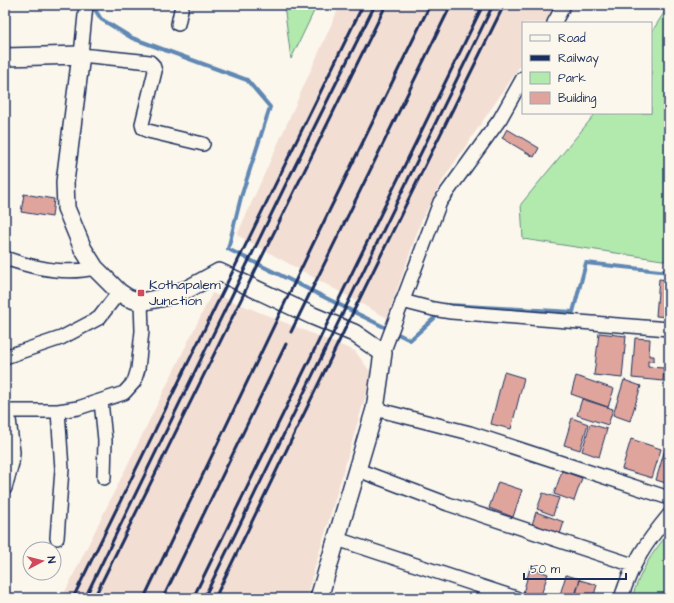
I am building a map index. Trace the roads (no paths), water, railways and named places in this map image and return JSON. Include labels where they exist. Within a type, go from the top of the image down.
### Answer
[{"type":"main road","points":[[5,57],[81,56],[65,182],[66,208],[83,249],[95,268],[118,292],[128,298],[141,302],[165,297],[188,289],[219,272],[313,316],[354,333],[383,353],[375,409],[319,598]]},
{"type":"street","points":[[178,24],[182,5]]},
{"type":"street","points":[[555,22],[564,5]]},
{"type":"street","points":[[86,7],[81,56],[150,62],[155,71],[142,124],[143,128],[148,131],[203,144]]},
{"type":"street","points":[[383,353],[440,202],[500,119],[522,80]]},
{"type":"street","points":[[5,258],[44,268],[69,272],[81,272],[95,268]]},
{"type":"street","points":[[5,357],[61,338],[82,328],[99,318],[118,292]]},
{"type":"street","points":[[402,301],[451,312],[669,329]]},
{"type":"street","points":[[5,488],[12,463],[13,452],[7,411],[58,411],[78,408],[124,393],[134,382],[138,369],[142,331],[141,302]]},
{"type":"street","points":[[101,401],[105,440],[104,478]]},
{"type":"street","points":[[375,409],[470,433],[669,498]]},
{"type":"street","points":[[57,538],[62,469],[58,411]]},
{"type":"street","points":[[358,470],[448,504],[634,565]]},
{"type":"street","points":[[621,598],[634,565],[647,542],[669,515]]},
{"type":"street","points":[[337,539],[516,598]]},
{"type":"waterway","points":[[92,5],[101,19],[132,38],[247,80],[270,107],[241,197],[228,249],[410,340],[440,313]]},
{"type":"waterway","points":[[447,307],[448,305],[573,312],[586,263],[669,272]]},
{"type":"railway","points":[[73,598],[363,5]]},
{"type":"railway","points":[[85,598],[285,186],[375,5]]},
{"type":"railway","points":[[94,598],[386,5]]},
{"type":"railway","points":[[144,598],[312,246],[430,5]]},
{"type":"railway","points":[[291,332],[451,5]]},
{"type":"railway","points":[[193,598],[483,5]]},
{"type":"railway","points":[[204,598],[493,5]]},
{"type":"railway","points":[[215,598],[504,5]]},
{"type":"railway","points":[[163,598],[286,344]]},
{"type":"place","name":"Kothapalem Junction","points":[[141,293]]}]
